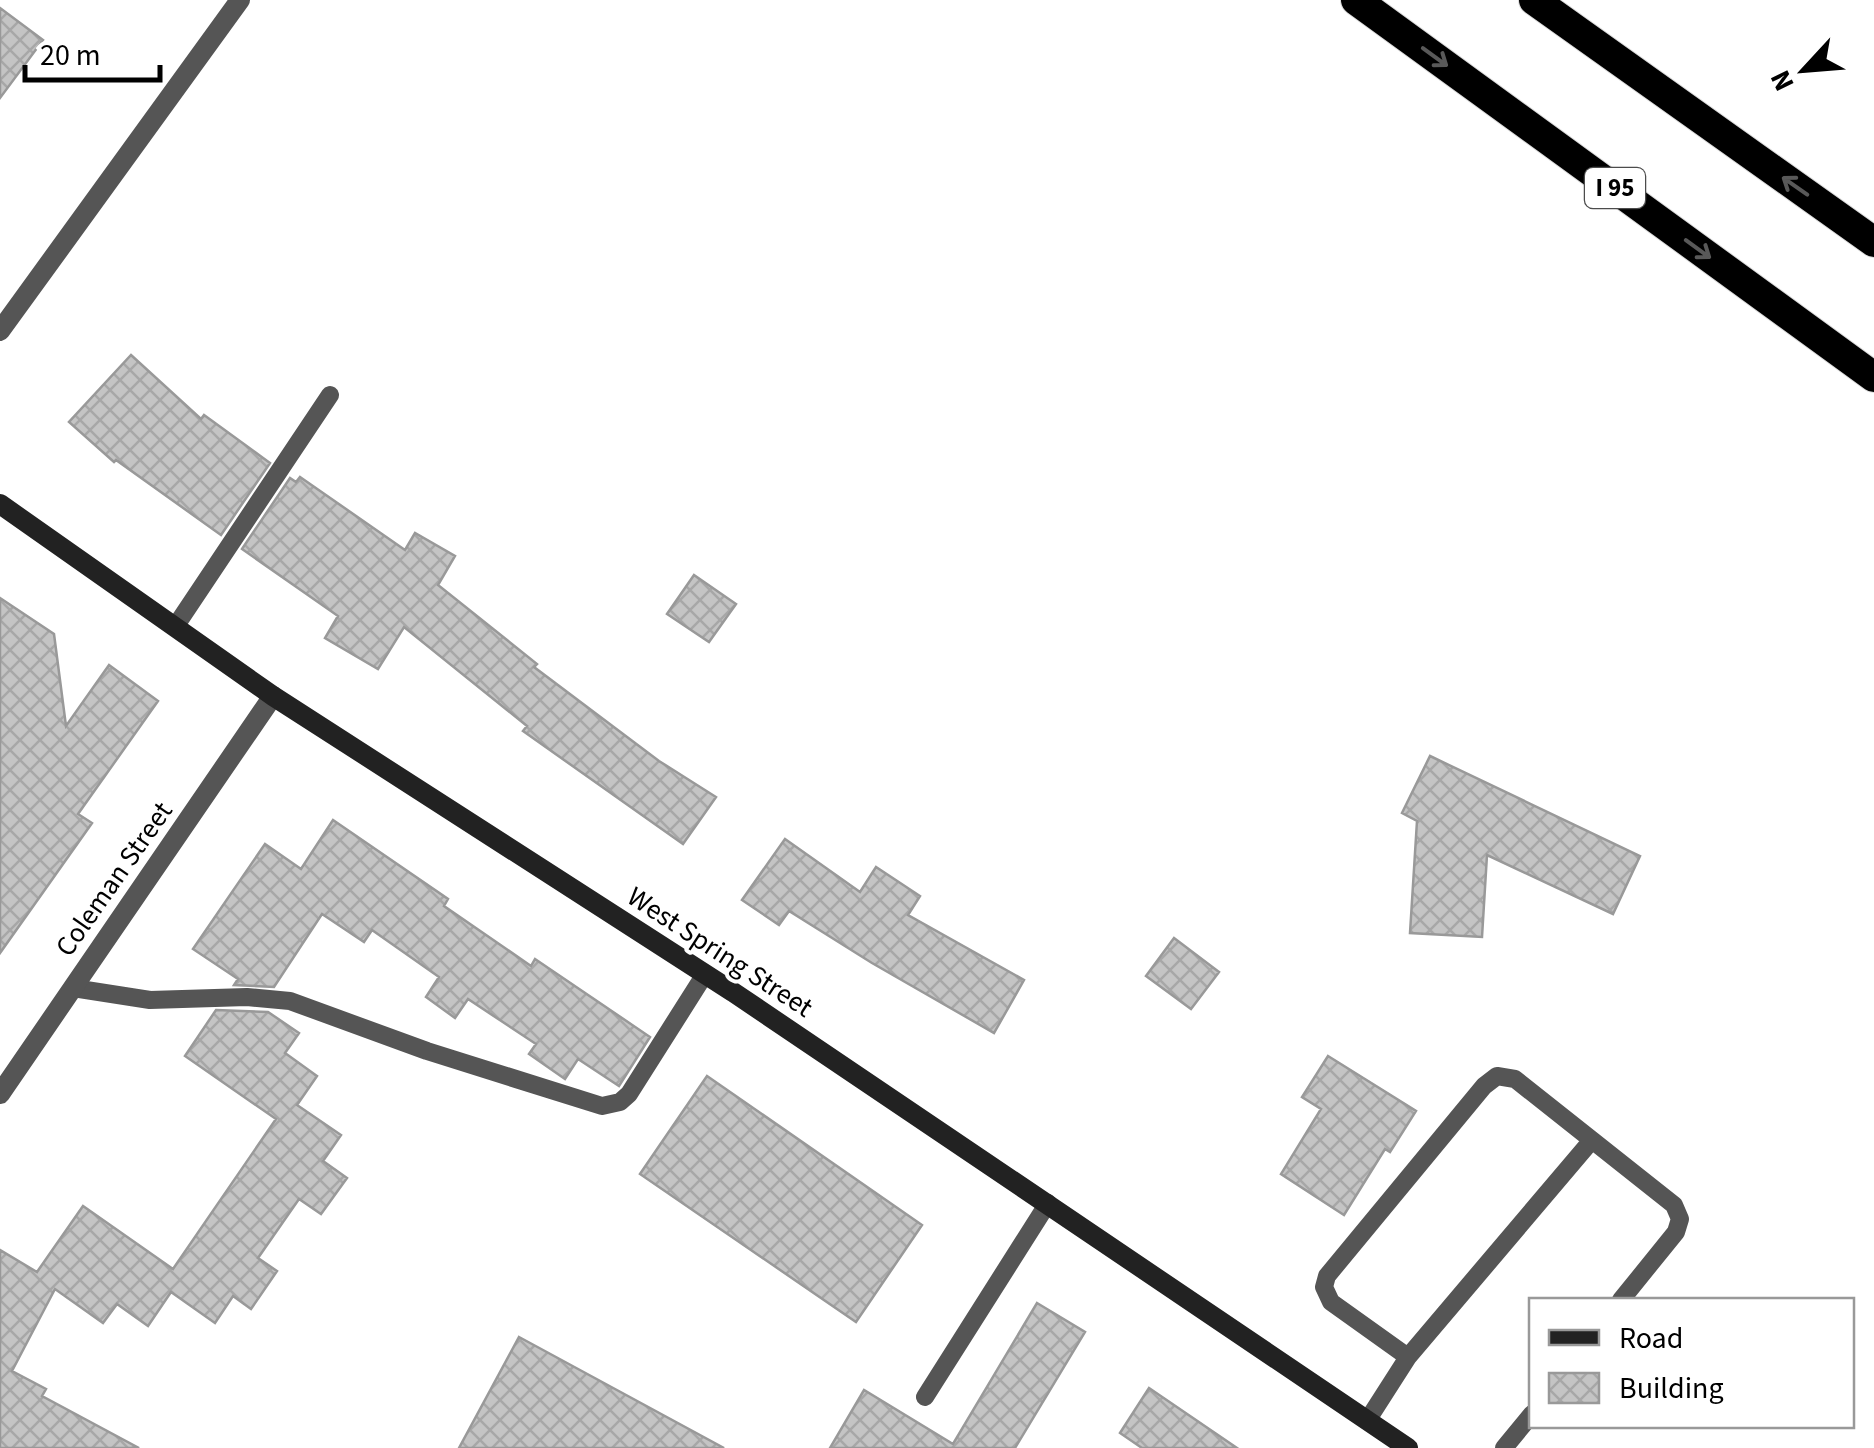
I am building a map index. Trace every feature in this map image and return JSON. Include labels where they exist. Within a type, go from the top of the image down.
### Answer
[{"type":"highway","name":"I 95","points":[[1356,0],[1874,377]]},
{"type":"highway","points":[[1534,0],[1874,242]]},
{"type":"main road","name":"West Spring Street","points":[[0,504],[274,696],[705,974],[1408,1448]]},
{"type":"street","points":[[0,332],[240,0]]},
{"type":"street","name":"Coleman Street","points":[[0,1094],[274,696]]},
{"type":"lane","points":[[175,627],[330,396]]},
{"type":"lane","points":[[73,988],[150,1000],[247,997],[290,1002],[427,1051],[602,1106],[620,1102],[629,1094],[705,974]]},
{"type":"lane","points":[[1408,1358],[1331,1302],[1324,1287],[1327,1276],[1484,1086],[1497,1076],[1514,1079],[1674,1205],[1680,1219],[1676,1232],[1624,1298]]},
{"type":"lane","points":[[1368,1421],[1408,1358],[1592,1140]]},
{"type":"lane","points":[[925,1397],[1048,1203]]},
{"type":"lane","points":[[1504,1448],[1529,1418]]},
{"type":"building","points":[[0,8],[43,40],[0,98]]},
{"type":"building","points":[[131,355],[201,419],[204,415],[270,463],[221,535],[114,462],[69,422]]},
{"type":"building","points":[[300,477],[405,550],[415,533],[455,556],[438,585],[537,664],[534,667],[659,761],[716,797],[683,844],[523,731],[527,726],[404,627],[378,669],[325,638],[338,616],[242,549],[290,478],[296,482]]},
{"type":"building","points":[[694,575],[736,604],[709,642],[667,614]]},
{"type":"building","points":[[0,598],[54,634],[66,726],[109,665],[158,701],[78,814],[92,823],[0,953]]},
{"type":"building","points":[[1430,756],[1640,856],[1613,914],[1487,855],[1482,937],[1410,933],[1417,821],[1402,813]]},
{"type":"building","points":[[333,820],[448,899],[444,906],[531,966],[535,959],[650,1037],[619,1086],[578,1059],[565,1079],[529,1054],[536,1044],[468,999],[455,1018],[426,997],[439,977],[372,930],[364,942],[322,914],[274,987],[234,985],[238,979],[193,949],[265,844],[301,869]]},
{"type":"building","points":[[785,839],[860,892],[876,867],[920,896],[908,915],[1024,980],[994,1033],[789,911],[779,925],[742,900]]},
{"type":"building","points":[[1174,938],[1219,972],[1191,1009],[1146,976]]},
{"type":"building","points":[[216,1010],[268,1012],[299,1033],[285,1053],[317,1076],[297,1105],[341,1135],[323,1161],[347,1178],[321,1214],[299,1199],[258,1258],[277,1271],[251,1309],[233,1296],[215,1323],[171,1292],[148,1326],[117,1304],[103,1323],[55,1289],[12,1371],[46,1389],[42,1396],[139,1448],[0,1448],[0,1250],[37,1272],[83,1206],[173,1269],[276,1119],[185,1056]]},
{"type":"building","points":[[1328,1056],[1416,1111],[1390,1152],[1385,1149],[1344,1215],[1281,1174],[1321,1109],[1302,1097]]},
{"type":"building","points":[[707,1076],[922,1225],[856,1322],[640,1174]]},
{"type":"building","points":[[1037,1303],[1085,1332],[1015,1448],[830,1448],[864,1390],[953,1444]]},
{"type":"building","points":[[519,1337],[724,1448],[459,1448]]},
{"type":"building","points":[[1149,1388],[1237,1448],[1142,1448],[1120,1433]]}]
